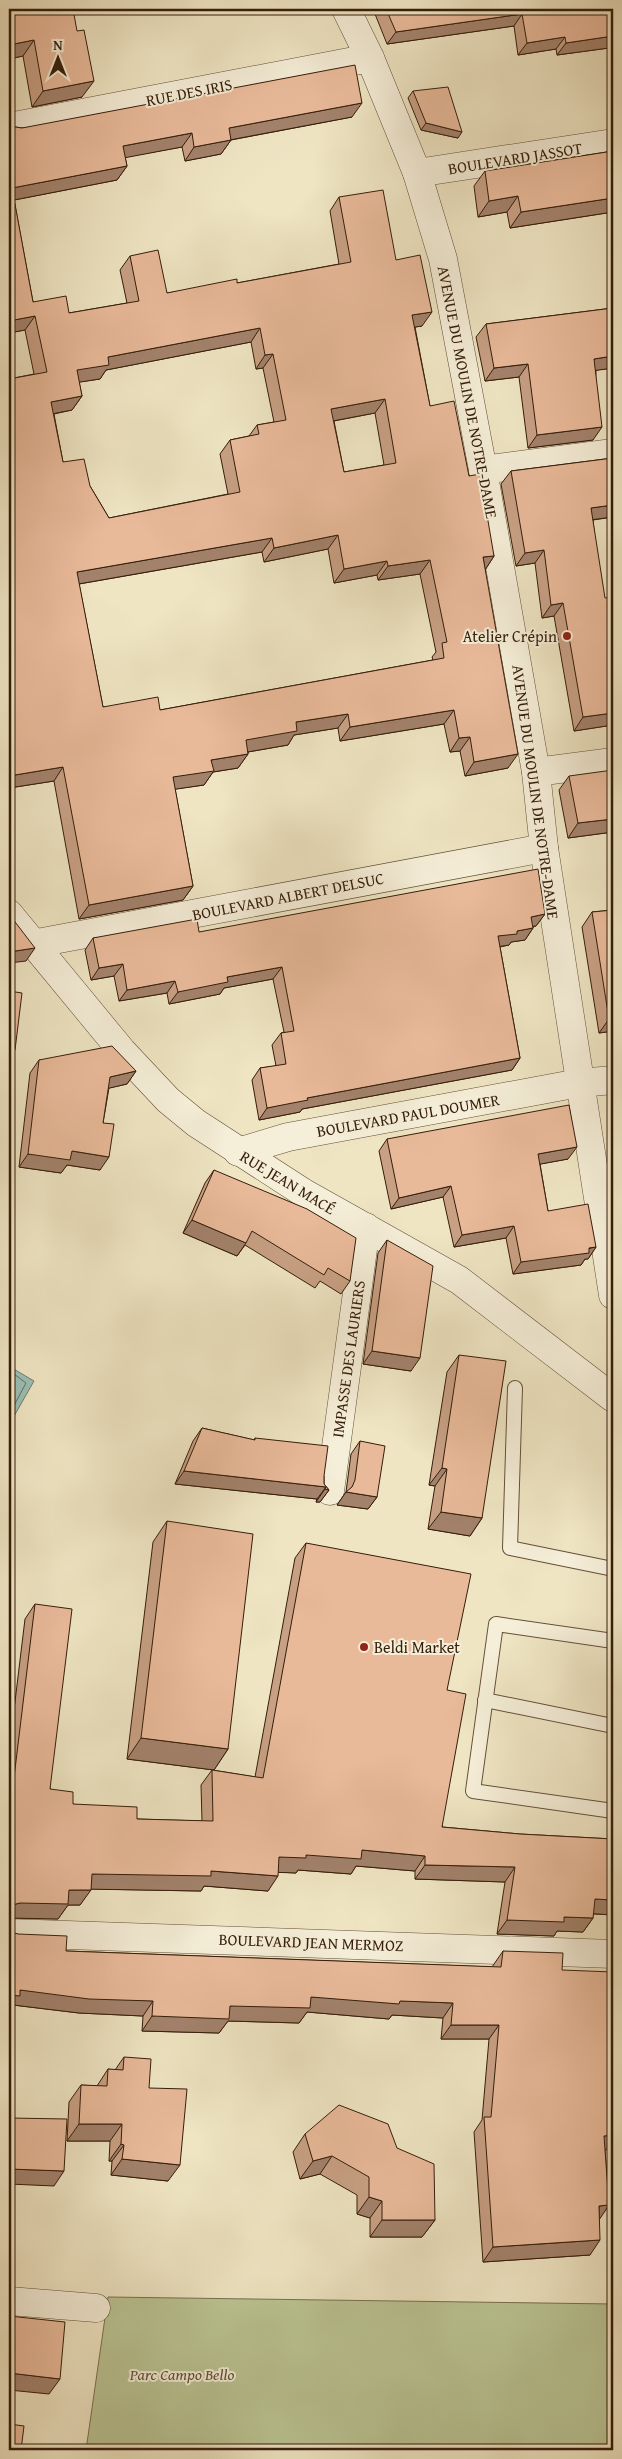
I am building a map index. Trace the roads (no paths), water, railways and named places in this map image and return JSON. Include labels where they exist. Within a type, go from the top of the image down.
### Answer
[{"type":"street","name":"AVENUE DU MOULIN DE NOTRE-DAME","points":[[346,9],[370,58],[417,173],[443,259],[483,470],[536,772],[544,848],[613,1295]]},
{"type":"street","name":"RUE DES IRIS","points":[[9,127],[370,58]]},
{"type":"street","name":"BOULEVARD JASSOT","points":[[417,173],[613,143]]},
{"type":"street","points":[[483,470],[613,453]]},
{"type":"street","points":[[536,772],[613,762]]},
{"type":"street","name":"BOULEVARD ALBERT DELSUC","points":[[32,944],[544,848]]},
{"type":"street","name":"RUE JEAN MACÉ","points":[[9,914],[122,1051],[168,1100],[196,1123],[238,1152],[366,1228],[460,1280],[613,1398]]},
{"type":"street","name":"BOULEVARD PAUL DOUMER","points":[[238,1152],[288,1137],[580,1083],[613,1080]]},
{"type":"street","name":"IMPASSE DES LAURIERS","points":[[330,1491],[366,1228]]},
{"type":"street","name":"BOULEVARD JEAN MERMOZ","points":[[9,1933],[613,1954]]},
{"type":"street","points":[[9,2301],[96,2308]]},
{"type":"lane","points":[[515,1388],[510,1548],[613,1569]]},
{"type":"lane","points":[[613,1641],[496,1624],[473,1791],[613,1811]]},
{"type":"lane","points":[[485,1700],[613,1726]]},
{"type":"water","points":[[12,1368],[34,1381],[9,1425],[9,1373]]},
{"type":"place","name":"Atelier Crépin","points":[[567,636]]},
{"type":"place","name":"Beldi Market","points":[[364,1647]]},
{"type":"park label","name":"Parc Campo Bello","points":[[182,2374]]}]
